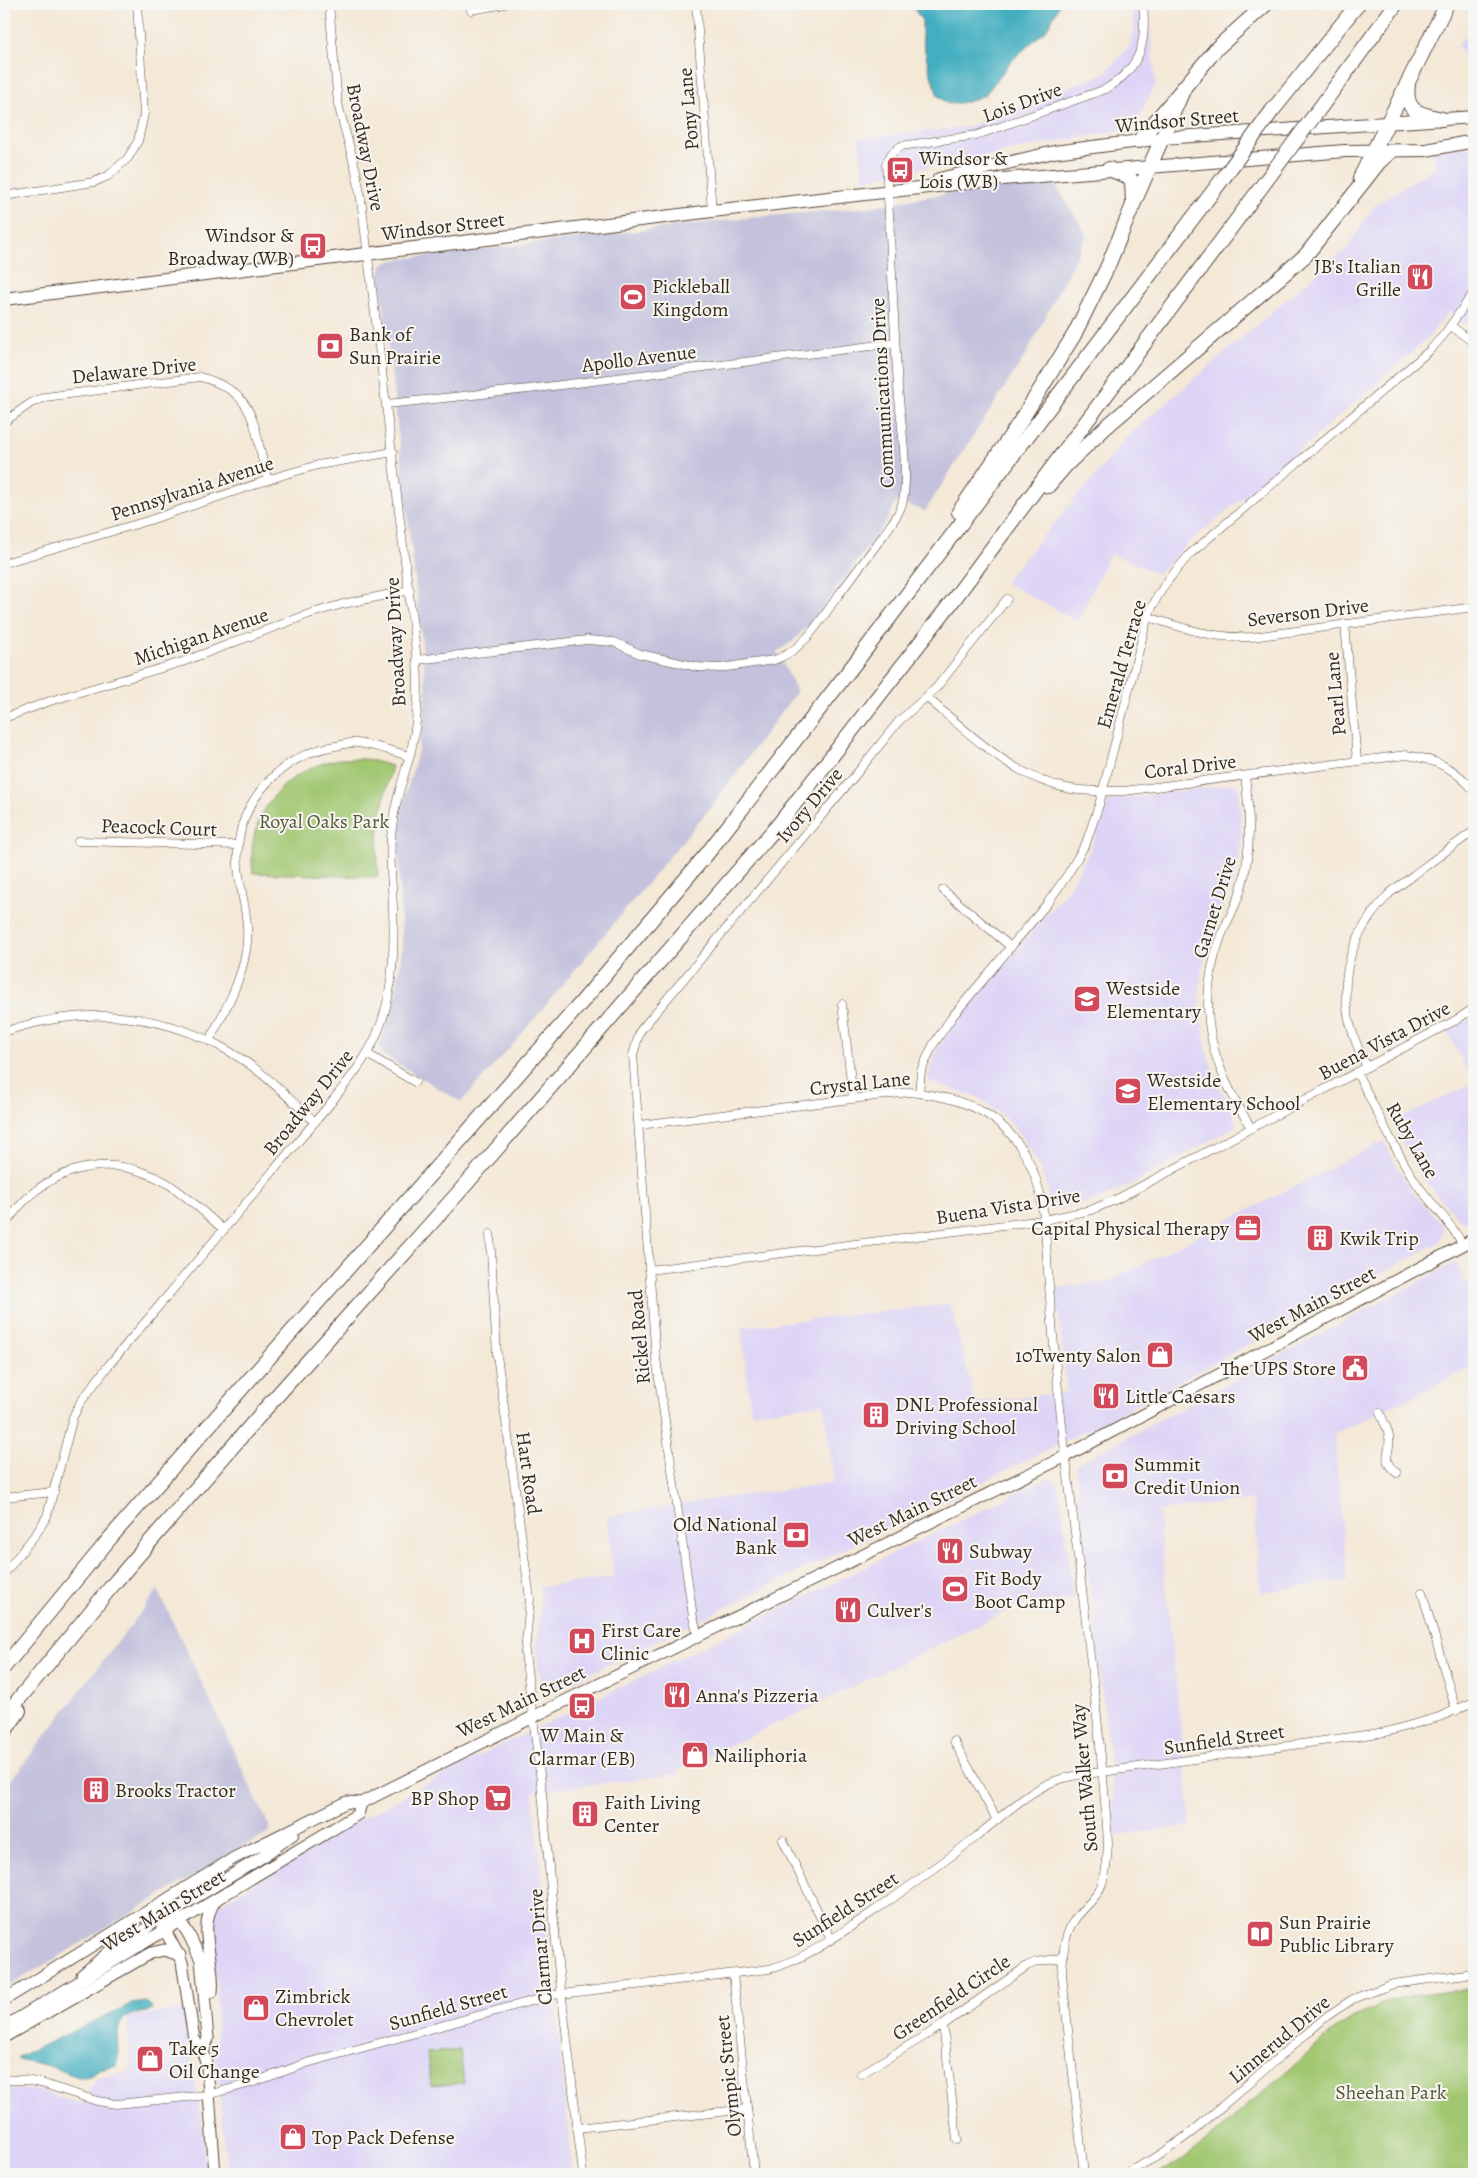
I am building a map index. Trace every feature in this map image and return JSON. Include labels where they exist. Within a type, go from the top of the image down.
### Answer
[{"type":"highway","points":[[1138,141],[1217,48],[1266,4]]},
{"type":"highway","points":[[4,1667],[124,1522],[581,1003],[706,854],[862,654],[1272,112],[1358,4]]},
{"type":"highway","points":[[4,1717],[91,1611],[266,1408],[460,1191],[772,832],[973,574],[1396,4]]},
{"type":"highway","points":[[1349,203],[1372,152],[1447,4]]},
{"type":"highway","points":[[1409,77],[1407,97],[1410,106],[1422,114],[1442,119]]},
{"type":"highway","points":[[862,654],[1020,422],[1074,335],[1107,268],[1132,205],[1184,88]]},
{"type":"highway","points":[[973,574],[1066,465],[1106,427],[1306,255],[1349,203],[1379,162],[1390,152]]},
{"type":"highway","points":[[1109,169],[1128,177],[1132,181],[1132,205]]},
{"type":"highway","points":[[4,1732],[91,1611]]},
{"type":"main road","name":"Windsor Street","points":[[888,192],[1001,163],[1054,152],[1138,141],[1474,117]]},
{"type":"main road","name":"Windsor Street","points":[[4,299],[712,211],[991,180],[1109,169],[1345,152],[1426,150],[1474,141]]},
{"type":"main road","name":"West Main Street","points":[[4,2000],[156,1912],[166,1900],[234,1858],[347,1802],[361,1803],[533,1716],[1066,1456],[1474,1239]]},
{"type":"main road","name":"West Main Street","points":[[4,2027],[358,1814],[361,1803]]},
{"type":"main road","points":[[167,1930],[167,1922],[173,1911],[262,1856],[312,1820]]},
{"type":"main road","points":[[166,1900],[180,1921],[201,1960],[208,2038],[203,2053]]},
{"type":"main road","points":[[206,2006],[212,1991],[207,1923],[209,1910],[215,1901]]},
{"type":"main road","points":[[68,1989],[109,1952],[145,1930],[156,1912],[181,1959],[193,1977],[198,2002],[206,2006]]},
{"type":"main road","points":[[4,2037],[151,1953],[164,1950],[181,1959]]},
{"type":"main road","points":[[181,1959],[194,2039],[203,2053],[207,2066],[215,2174]]},
{"type":"street","points":[[4,196],[94,182],[108,176],[128,158],[138,141],[144,114],[137,4]]},
{"type":"street","name":"Broadway Drive","points":[[4,1574],[38,1531],[47,1516],[67,1437],[80,1403],[108,1366],[315,1122],[367,1054],[386,1005],[393,965],[394,943],[390,870],[393,820],[409,756],[418,705],[417,660],[368,254],[357,178],[338,104],[329,4]]},
{"type":"street","points":[[471,10],[505,4]]},
{"type":"street","name":"Pony Lane","points":[[696,4],[712,211]]},
{"type":"street","name":"Lois Drive","points":[[888,192],[886,164],[892,153],[901,146],[977,135],[1106,89],[1122,78],[1135,64],[1144,41],[1143,4]]},
{"type":"street","name":"Communications Drive","points":[[417,660],[587,640],[614,642],[640,654],[698,667],[734,666],[782,658],[807,636],[878,542],[901,508],[905,491],[895,343],[888,192]]},
{"type":"street","name":"Emerald Terrace","points":[[919,1093],[921,1071],[933,1045],[952,1017],[1011,947],[1068,874],[1086,843],[1103,791],[1148,616],[1153,602],[1168,579],[1190,554],[1429,351],[1451,326],[1474,292]]},
{"type":"street","points":[[1451,326],[1474,342]]},
{"type":"street","name":"Apollo Avenue","points":[[387,404],[501,392],[895,343]]},
{"type":"street","name":"Delaware Drive","points":[[4,422],[31,402],[45,397],[200,376],[223,384],[245,403],[252,415],[268,480]]},
{"type":"street","name":"Pennsylvania Avenue","points":[[4,563],[147,522],[268,480],[318,465],[393,452]]},
{"type":"street","name":"Michigan Avenue","points":[[4,718],[50,701],[182,662],[309,614],[343,604],[410,590]]},
{"type":"street","name":"Ivory Drive","points":[[638,1034],[899,721],[936,688],[1007,598]]},
{"type":"street","name":"Severson Drive","points":[[1148,616],[1188,630],[1233,638],[1474,607]]},
{"type":"street","name":"Pearl Lane","points":[[1345,624],[1357,761]]},
{"type":"street","name":"Coral Drive","points":[[926,697],[982,743],[1021,770],[1066,788],[1124,791],[1406,755],[1427,758],[1449,767],[1467,782],[1474,791]]},
{"type":"street","points":[[209,1041],[229,1002],[240,974],[246,950],[248,922],[238,862],[238,845],[245,819],[254,800],[272,777],[291,763],[322,748],[356,743],[409,756]]},
{"type":"street","name":"Garnet Drive","points":[[1245,776],[1249,850],[1241,890],[1221,935],[1208,996],[1209,1024],[1213,1048],[1222,1074],[1251,1128]]},
{"type":"street","points":[[1367,1068],[1356,1046],[1346,1014],[1349,962],[1357,936],[1389,894],[1474,831]]},
{"type":"street","name":"Peacock Court","points":[[78,841],[238,845]]},
{"type":"street","points":[[943,890],[1011,947]]},
{"type":"street","points":[[842,1004],[853,1098]]},
{"type":"street","name":"Buena Vista Drive","points":[[649,1270],[1044,1220],[1085,1212],[1117,1199],[1367,1068],[1474,1008]]},
{"type":"street","points":[[4,1032],[45,1020],[103,1015],[144,1019],[166,1024],[209,1041],[245,1061],[315,1122]]},
{"type":"street","name":"Rickel Road","points":[[638,1034],[633,1054],[657,1367],[693,1617],[698,1635]]},
{"type":"street","points":[[367,1054],[415,1082]]},
{"type":"street","name":"Ruby Lane","points":[[1357,1073],[1388,1134],[1416,1182],[1449,1221],[1463,1245]]},
{"type":"street","name":"Crystal Lane","points":[[639,1125],[909,1092],[952,1098],[974,1106],[995,1120],[1013,1137],[1027,1158],[1037,1182],[1044,1220],[1052,1328],[1066,1456]]},
{"type":"street","points":[[4,1227],[26,1198],[54,1178],[83,1168],[109,1166],[146,1172],[166,1182],[224,1230]]},
{"type":"street","name":"Hart Road","points":[[490,1234],[497,1356],[530,1599],[524,1653],[533,1716]]},
{"type":"street","points":[[1380,1414],[1389,1434],[1390,1442],[1386,1456],[1391,1469],[1396,1473]]},
{"type":"street","name":"South Walker Way","points":[[1066,1456],[1102,1772],[1108,1842],[1104,1878],[1097,1895],[1072,1922],[1065,1938],[1063,1958],[1062,1975],[1084,2174]]},
{"type":"street","points":[[4,1497],[54,1492]]},
{"type":"street","points":[[1422,1592],[1456,1711]]},
{"type":"street","name":"Sunfield Street","points":[[4,2080],[24,2080],[41,2083],[97,2101],[116,2104],[208,2095],[315,2061],[561,1994],[734,1974],[780,1966],[795,1961],[831,1939],[932,1872],[997,1820],[1042,1787],[1052,1783],[1069,1777],[1386,1732],[1456,1711],[1474,1702]]},
{"type":"street","name":"Clarmar Drive","points":[[533,1716],[544,1810],[561,1994],[583,2174]]},
{"type":"street","points":[[954,1741],[997,1820]]},
{"type":"street","points":[[783,1840],[831,1939]]},
{"type":"street","name":"Greenfield Circle","points":[[861,2074],[943,2025],[1027,1966],[1036,1962],[1063,1958]]},
{"type":"street","name":"Linnerud Drive","points":[[1124,2174],[1160,2155],[1192,2132],[1327,2016],[1353,2000],[1393,1984],[1474,1973]]},
{"type":"street","name":"Olympic Street","points":[[734,1974],[754,2174]]},
{"type":"street","points":[[943,2025],[957,2140]]},
{"type":"street","points":[[577,2128],[748,2110]]},
{"type":"shaded area","points":[[1131,4],[1147,4],[1156,84],[1132,129],[1049,143],[863,180],[859,138],[968,127],[1105,73],[1130,45],[1134,29]]},
{"type":"shaded area","points":[[1474,25],[1474,75],[1458,45]]},
{"type":"shaded area","points":[[1474,146],[1474,330],[1449,312],[1426,340],[1294,455],[1187,544],[1158,574],[1110,553],[1078,621],[1004,582],[1131,433],[1348,247],[1375,205],[1436,167],[1433,151]]},
{"type":"shaded area","points":[[1053,181],[1087,235],[1027,353],[925,511],[897,501],[885,523],[815,618],[793,641],[777,652],[797,691],[715,802],[515,1042],[461,1102],[383,1055],[379,1047],[396,994],[402,949],[398,838],[405,796],[416,759],[423,724],[426,689],[380,276],[382,265],[393,260],[754,217],[862,208],[984,187]]},
{"type":"shaded area","name":"Westside Elementary","points":[[1234,784],[1238,787],[1241,810],[1241,845],[1238,868],[1211,936],[1202,967],[1199,996],[1207,1053],[1219,1086],[1234,1115],[1236,1126],[1132,1184],[1096,1200],[1055,1210],[1050,1205],[1046,1184],[1037,1161],[1017,1130],[1008,1120],[978,1097],[929,1081],[928,1076],[936,1051],[957,1020],[1068,889],[1089,852],[1109,800]]},
{"type":"shaded area","points":[[1474,1016],[1474,1223],[1472,1223],[1459,1220],[1418,1172],[1392,1122],[1473,1083],[1447,1031]]},
{"type":"shaded area","points":[[1383,1141],[1410,1189],[1442,1225],[1443,1234],[1438,1243],[1094,1427],[566,1685],[553,1691],[545,1692],[542,1689],[537,1643],[541,1597],[539,1587],[614,1577],[607,1517],[686,1503],[834,1483],[824,1404],[751,1413],[741,1327],[950,1304],[976,1403],[1067,1392],[1056,1288],[1109,1281]]},
{"type":"shaded area","points":[[1456,1262],[1474,1297],[1474,1367],[1334,1434],[1348,1581],[1261,1592],[1253,1500],[1158,1511],[1191,1826],[1116,1835],[1107,1732],[1076,1473],[1077,1464]]},
{"type":"shaded area","points":[[1048,1478],[1056,1481],[1060,1491],[1073,1598],[1017,1606],[801,1712],[677,1770],[678,1774],[533,1792],[573,2174],[227,2174],[216,2052],[217,1990],[211,1922],[219,1905],[359,1820],[479,1756]]},
{"type":"shaded area","points":[[158,1590],[270,1828],[269,1833],[232,1853],[4,1989],[4,1789]]},
{"type":"shaded area","points":[[184,2010],[202,2125],[207,2174],[4,2174],[4,2089],[37,2090],[81,2104],[97,2078],[129,2071],[131,2068],[127,2017]]},
{"type":"green space","name":"Royal Oaks Park","points":[[340,759],[366,759],[392,766],[380,821],[378,877],[253,873],[252,852],[255,832],[262,814],[272,798],[286,784],[302,773],[320,764]]},
{"type":"green space","name":"Sheehan Park","points":[[1474,1988],[1474,2174],[1156,2174],[1182,2160],[1208,2140],[1335,2030],[1351,2019],[1368,2010],[1402,1999]]},
{"type":"green space","points":[[460,2050],[464,2083],[431,2086],[427,2053]]},
{"type":"water","points":[[911,4],[1060,4],[1047,29],[1012,60],[985,95],[967,102],[948,104],[938,96],[929,69],[922,37],[922,21]]},
{"type":"water","points":[[146,2002],[151,2006],[152,2010],[129,2016],[120,2025],[118,2031],[117,2065],[99,2069],[89,2077],[78,2077],[49,2066],[18,2059],[18,2057],[131,2004]]},
{"type":"place","name":"Windsor & Lois (WB)","points":[[900,170]]},
{"type":"place","name":"Windsor & Broadway (WB)","points":[[313,246]]},
{"type":"place","name":"JB's Italian Grille","points":[[1420,277]]},
{"type":"place","name":"Pickleball Kingdom","points":[[633,297]]},
{"type":"place","name":"Bank of Sun Prairie","points":[[330,346]]},
{"type":"place","name":"Westside Elementary","points":[[1087,999]]},
{"type":"place","name":"Westside Elementary School","points":[[1128,1091]]},
{"type":"place","name":"Capital Physical Therapy","points":[[1248,1228]]},
{"type":"place","name":"Kwik Trip","points":[[1320,1238]]},
{"type":"place","name":"10Twenty Salon","points":[[1160,1355]]},
{"type":"place","name":"The UPS Store","points":[[1355,1368]]},
{"type":"place","name":"Little Caesars","points":[[1106,1396]]},
{"type":"place","name":"DNL Professional Driving School","points":[[876,1415]]},
{"type":"place","name":"Summit Credit Union","points":[[1115,1476]]},
{"type":"place","name":"Old National Bank","points":[[796,1535]]},
{"type":"place","name":"Subway","points":[[950,1551]]},
{"type":"place","name":"Fit Body Boot Camp","points":[[955,1589]]},
{"type":"place","name":"Culver's","points":[[848,1610]]},
{"type":"place","name":"First Care Clinic","points":[[582,1641]]},
{"type":"place","name":"Anna's Pizzeria","points":[[677,1695]]},
{"type":"place","name":"W Main & Clarmar (EB)","points":[[582,1706]]},
{"type":"place","name":"Nailiphoria","points":[[695,1755]]},
{"type":"place","name":"Brooks Tractor","points":[[96,1790]]},
{"type":"place","name":"BP Shop","points":[[498,1798]]},
{"type":"place","name":"Faith Living Center","points":[[585,1814]]},
{"type":"place","name":"Sun Prairie Public Library","points":[[1260,1934]]},
{"type":"place","name":"Zimbrick Chevrolet","points":[[256,2008]]},
{"type":"place","name":"Take 5 Oil Change","points":[[150,2059]]},
{"type":"place","name":"Top Pack Defense","points":[[293,2137]]}]
